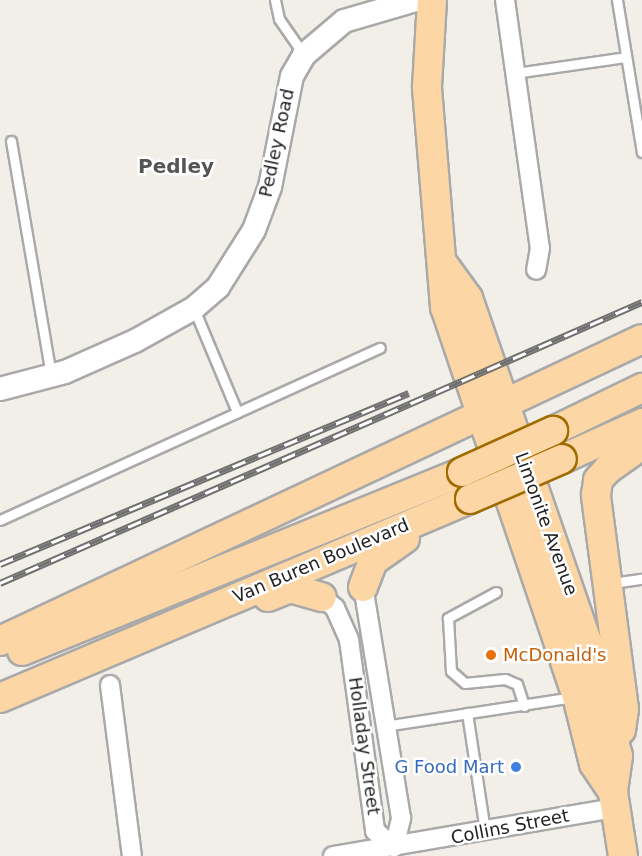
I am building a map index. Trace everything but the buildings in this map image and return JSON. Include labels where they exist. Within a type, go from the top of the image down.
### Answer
[{"type":"main road","name":"Limonite Avenue","points":[[432,0],[427,88],[444,265],[445,307],[587,641],[618,756],[614,800],[622,856]]},
{"type":"main road","points":[[0,641],[220,533],[491,411],[642,339]]},
{"type":"main road","name":"Van Buren Boulevard","points":[[0,658],[462,472],[642,388]]},
{"type":"main road","name":"Limonite Avenue","points":[[491,411],[577,696],[594,764],[614,800]]},
{"type":"main road","name":"Van Buren Boulevard","points":[[0,698],[145,640],[642,423]]},
{"type":"main road","points":[[618,756],[624,709],[606,584],[598,480],[642,445]]},
{"type":"main road","points":[[363,587],[373,561],[397,542],[448,521],[470,499]]},
{"type":"main road","points":[[145,640],[176,636],[290,588],[322,597]]},
{"type":"street","name":"Pedley Road","points":[[0,389],[51,375],[135,341],[194,308],[225,278],[254,230],[270,187],[289,87],[304,55],[344,21],[416,0]]},
{"type":"street","points":[[505,0],[540,248],[536,270]]},
{"type":"street","name":"Holladay Street","points":[[363,587],[384,726],[401,818],[383,851]]},
{"type":"street","name":"Holladay Street","points":[[322,597],[335,608],[349,640],[375,831],[383,851]]},
{"type":"street","points":[[110,685],[132,856]]},
{"type":"street","name":"Collins Street","points":[[333,856],[383,851],[485,831],[614,800]]},
{"type":"lane","points":[[275,0],[279,19],[304,55]]},
{"type":"lane","points":[[617,0],[642,152]]},
{"type":"lane","points":[[515,73],[626,57]]},
{"type":"lane","points":[[11,141],[51,375]]},
{"type":"lane","points":[[194,308],[237,412]]},
{"type":"lane","points":[[0,520],[380,348]]},
{"type":"lane","points":[[606,584],[642,579]]},
{"type":"lane","points":[[496,592],[448,618],[451,671],[465,684],[505,679],[517,684],[524,706]]},
{"type":"lane","points":[[384,726],[577,696]]},
{"type":"lane","points":[[467,713],[485,831]]},
{"type":"railway","points":[[0,583],[642,302]]},
{"type":"railway","points":[[0,564],[409,393]]},
{"type":"place","name":"McDonald's","points":[[491,655]]},
{"type":"place","name":"G Food Mart","points":[[516,767]]},
{"type":"district","name":"Pedley","points":[[176,166]]}]
